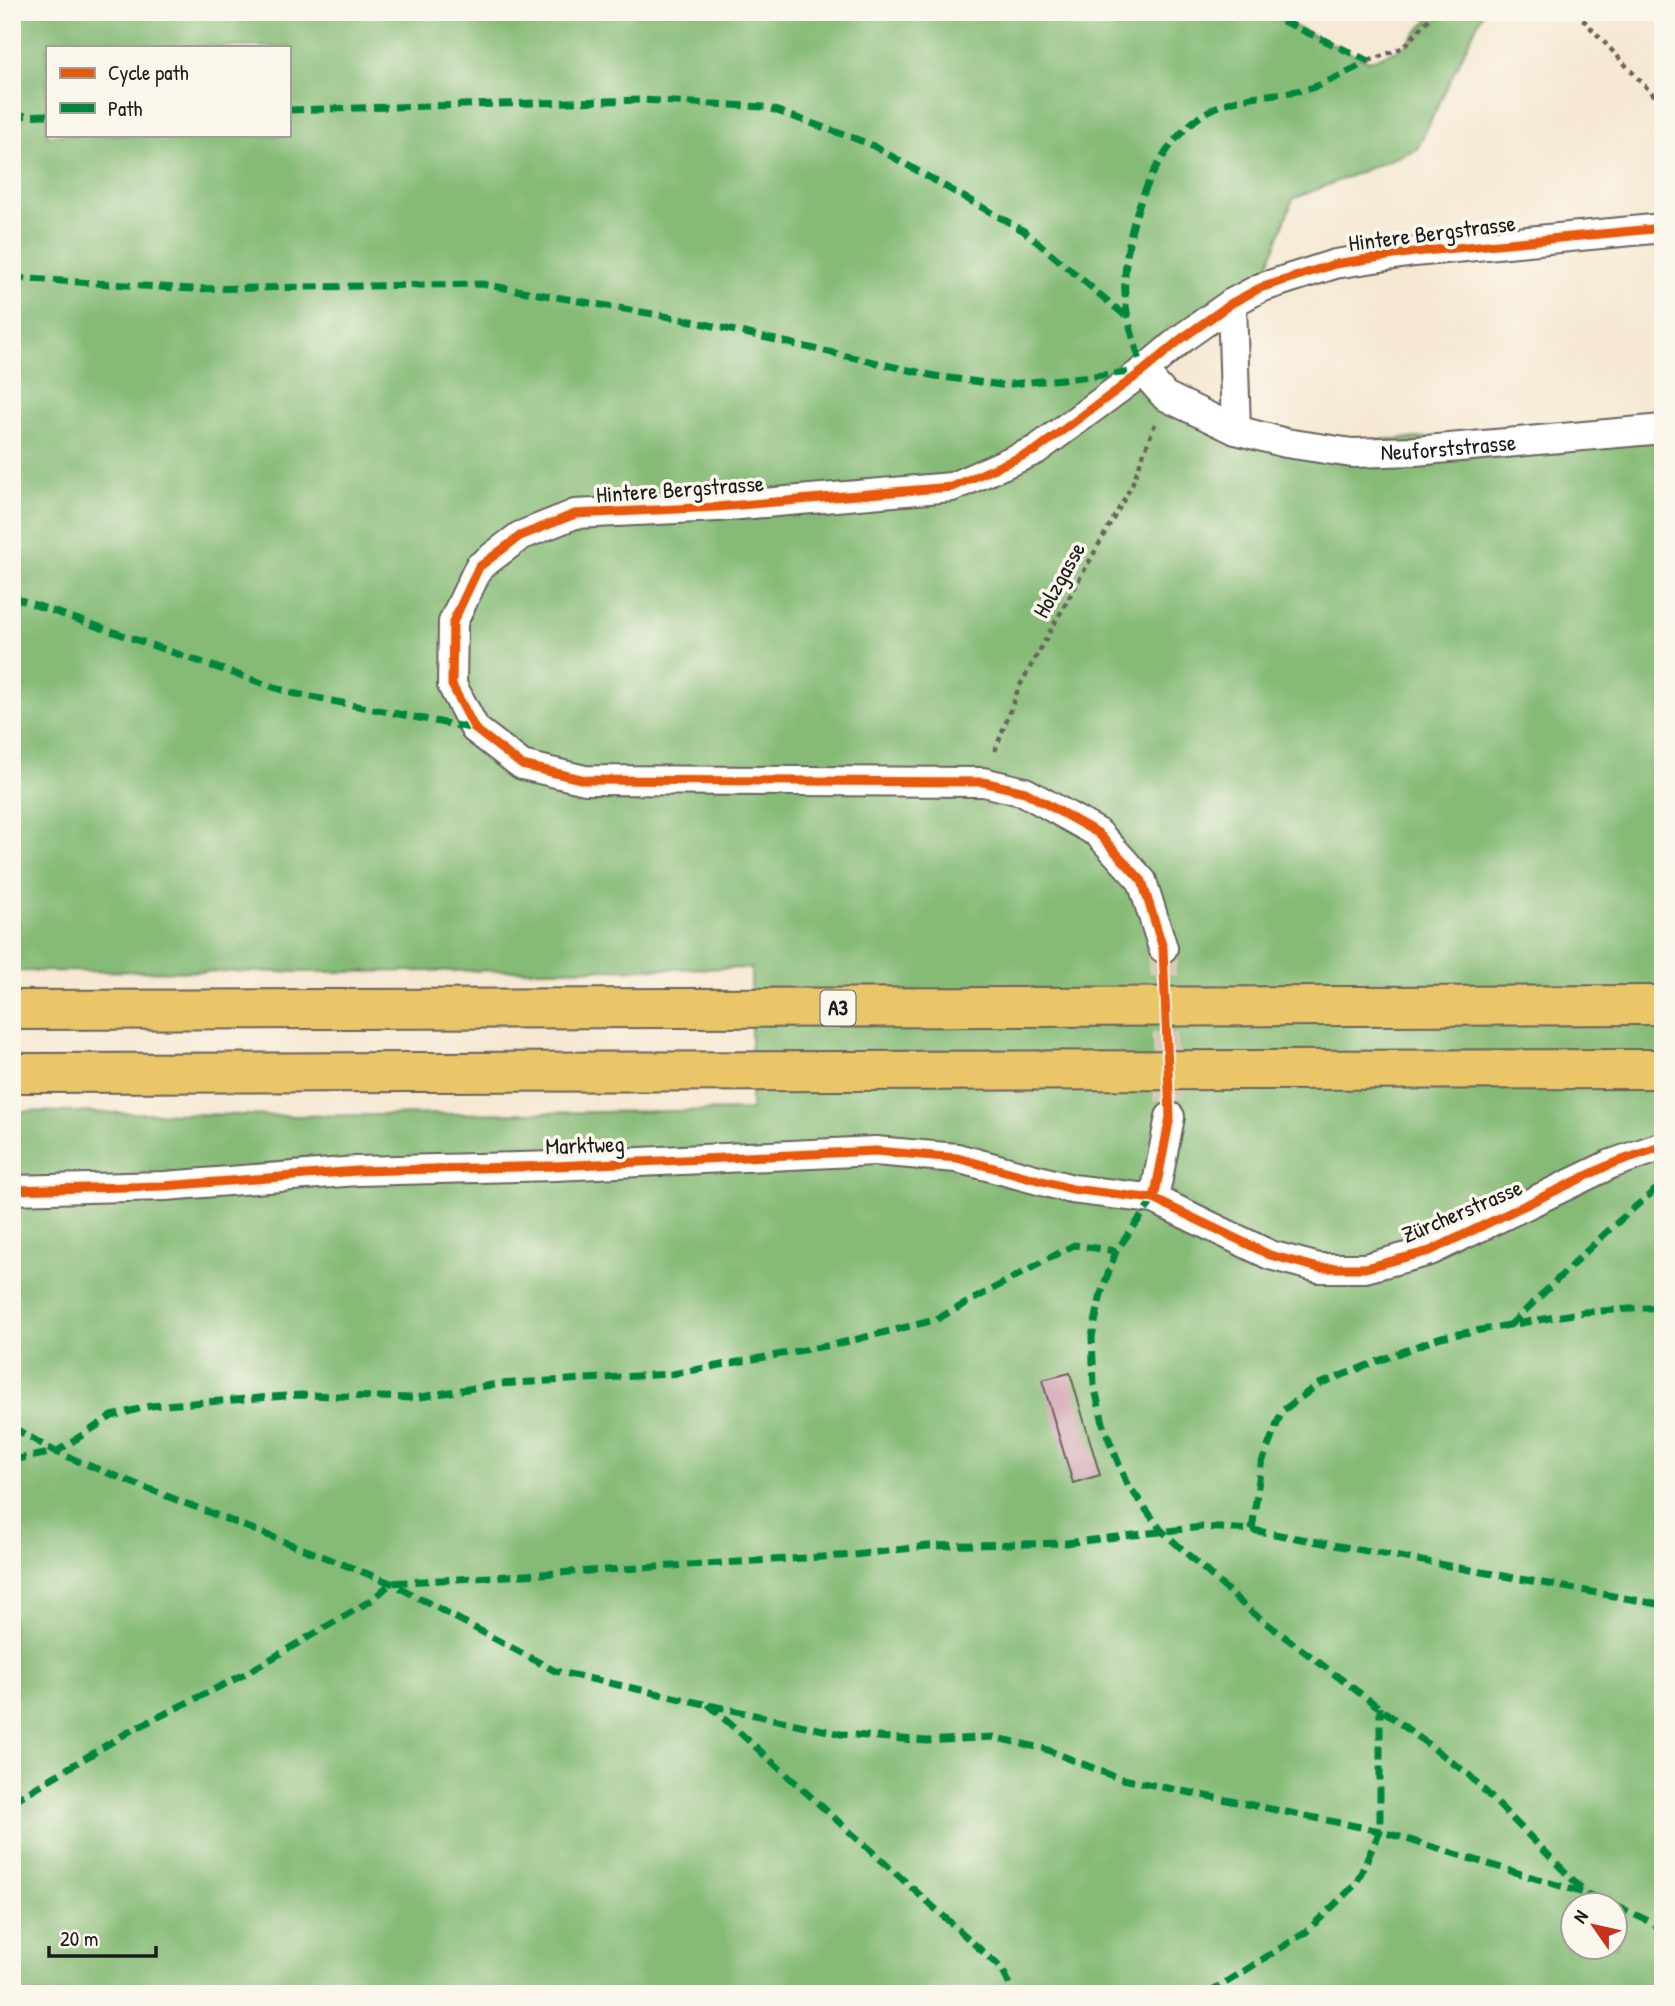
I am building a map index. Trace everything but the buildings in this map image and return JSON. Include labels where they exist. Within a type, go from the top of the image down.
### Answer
[{"type":"highway","name":"A3","points":[[12,1010],[1663,1004]]},
{"type":"highway","points":[[12,1073],[1663,1069]]},
{"type":"street","name":"Hintere Bergstrasse","points":[[1163,947],[1142,881],[1098,833],[1025,792],[983,782],[585,780],[522,765],[475,729],[452,685],[453,622],[479,567],[520,536],[575,514],[718,507],[952,487],[1036,450],[1232,303],[1260,288],[1335,264],[1414,252],[1663,228]]},
{"type":"street","points":[[1232,303],[1236,430]]},
{"type":"street","name":"Neuforststrasse","points":[[1143,372],[1165,396],[1236,430],[1286,443],[1352,453],[1415,451],[1663,429]]},
{"type":"street","points":[[1154,1199],[1170,1117]]},
{"type":"street","name":"Zürcherstrasse","points":[[1154,1199],[1270,1255],[1319,1268],[1365,1268],[1430,1251],[1611,1164],[1663,1146]]},
{"type":"street","name":"Marktweg","points":[[12,1191],[165,1186],[357,1171],[542,1166],[875,1151],[957,1158],[1072,1189],[1154,1199]]},
{"type":"path","points":[[1369,61],[1404,47],[1435,12]]},
{"type":"path","points":[[1576,12],[1663,104]]},
{"type":"green space","points":[[12,12],[1263,12],[1369,61],[1404,47],[1435,12],[1483,12],[1417,149],[1293,199],[1260,288],[1143,372],[1286,443],[1663,429],[1663,1994],[12,1994],[12,1111],[297,1116],[751,1110],[751,968],[323,972],[12,971]]},
{"type":"tunnel","points":[[1163,948],[1170,1117]]},
{"type":"marked path","points":[[1263,12],[1369,61]]},
{"type":"marked path","points":[[12,278],[193,289],[482,284],[687,320],[935,376],[1001,385],[1143,371],[1127,313],[1125,270],[1135,218],[1144,192],[1171,146],[1188,127],[1219,106],[1245,98],[1311,88],[1369,61]]},
{"type":"marked path","points":[[290,110],[641,100],[766,107],[870,144],[1024,231],[1128,318]]},
{"type":"marked path","points":[[12,116],[46,115]]},
{"type":"marked path","points":[[12,597],[291,693],[475,729]]},
{"type":"marked path","points":[[1509,1326],[1604,1235],[1663,1184]]},
{"type":"marked path","points":[[1154,1199],[1116,1251],[1101,1294],[1092,1337],[1094,1385],[1104,1427],[1126,1482],[1161,1530],[1249,1610],[1469,1775],[1583,1890]]},
{"type":"marked path","points":[[12,1460],[56,1452],[112,1416],[150,1406],[301,1395],[415,1398],[497,1384],[672,1374],[837,1344],[935,1320],[1074,1245],[1116,1251]]},
{"type":"marked path","points":[[1252,1530],[1261,1465],[1282,1411],[1319,1384],[1441,1337],[1584,1312],[1663,1307]]},
{"type":"marked path","points":[[12,1427],[56,1452],[391,1583],[555,1671],[841,1734],[927,1741],[993,1737],[1045,1749],[1118,1778],[1380,1831],[1574,1890]]},
{"type":"marked path","points":[[12,1802],[130,1731],[245,1674],[372,1600],[391,1583],[854,1555],[928,1546],[1066,1543],[1201,1527],[1252,1530],[1663,1605]]},
{"type":"marked path","points":[[708,1704],[1002,1969],[1014,1994]]},
{"type":"marked path","points":[[1208,1994],[1306,1932],[1356,1884],[1380,1831],[1380,1707]]},
{"type":"marked path","points":[[1630,1912],[1655,1924],[1663,1935]]},
{"type":"cycle path","points":[[1154,1199],[1170,1117],[1163,948],[1142,881],[1098,833],[1025,792],[983,782],[585,780],[522,765],[475,729],[452,685],[453,622],[479,567],[520,536],[575,514],[717,507],[952,487],[1036,450],[1232,303],[1260,288],[1335,264],[1414,252],[1663,228]]},
{"type":"cycle path","points":[[12,1190],[165,1186],[357,1171],[555,1166],[875,1151],[957,1158],[1072,1189],[1154,1199],[1270,1255],[1319,1268],[1365,1268],[1430,1251],[1611,1164],[1663,1146]]}]
